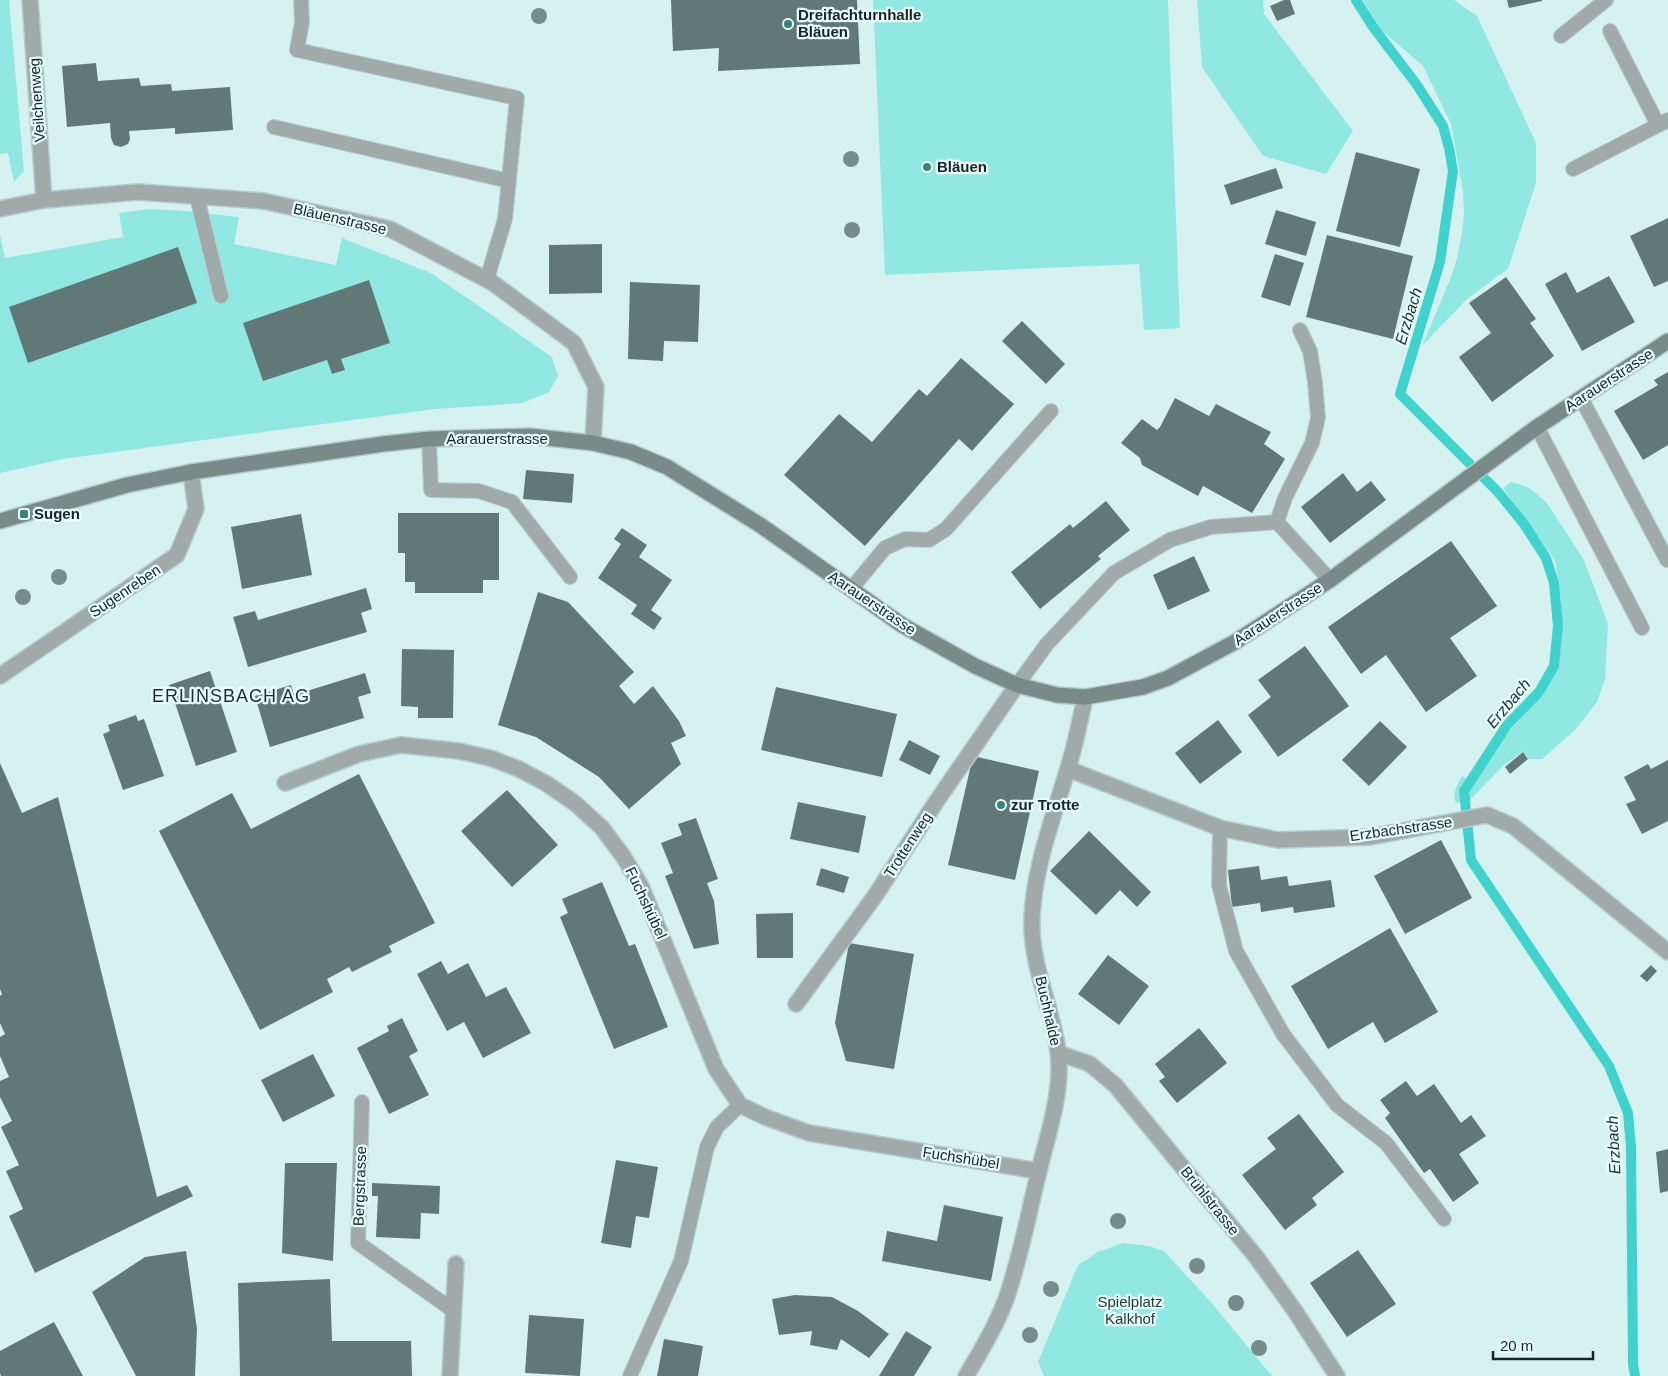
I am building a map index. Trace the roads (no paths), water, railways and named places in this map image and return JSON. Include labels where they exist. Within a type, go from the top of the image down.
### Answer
[{"type":"main road","name":"Aarauerstrasse","points":[[0,521],[127,485],[191,472],[428,439],[529,436],[593,443],[630,452],[667,467],[760,525],[902,625],[975,666],[1016,685],[1057,695],[1085,697],[1143,687],[1168,678],[1235,642],[1330,580],[1537,427],[1668,341]]},
{"type":"street","name":"Veilchenweg","points":[[30,0],[44,200]]},
{"type":"street","name":"Bläuenstrasse","points":[[0,209],[44,200],[138,192],[262,202],[390,229],[487,279],[574,343],[596,387],[593,443]]},
{"type":"street","name":"Sugenreben","points":[[0,676],[177,555],[196,509],[191,472]]},
{"type":"street","name":"Trottenweg","points":[[796,1004],[875,896],[936,802],[1016,685]]},
{"type":"street","name":"Buchhalde","points":[[966,1376],[1006,1301],[1016,1269],[1052,1116],[1057,1087],[1058,1053],[1033,946],[1032,918],[1036,881],[1047,836],[1068,769],[1085,697]]},
{"type":"street","name":"Fuchshübel","points":[[285,783],[359,754],[401,746],[459,751],[490,758],[519,769],[547,784],[576,804],[602,828],[624,856],[641,886],[716,1069],[740,1105],[765,1118],[809,1134],[1038,1171]]},
{"type":"street","name":"Erzbachstrasse","points":[[1068,769],[1220,828],[1278,840],[1370,837],[1487,815],[1512,826],[1668,952]]},
{"type":"street","name":"Brühlstrasse","points":[[1058,1053],[1090,1064],[1116,1086],[1257,1258],[1295,1311],[1337,1376]]},
{"type":"street","points":[[450,1376],[456,1264]]},
{"type":"lane","points":[[301,0],[302,22],[297,50],[517,98],[505,219],[487,279]]},
{"type":"lane","points":[[1561,36],[1606,0]]},
{"type":"lane","points":[[1573,169],[1663,123],[1610,31]]},
{"type":"lane","points":[[274,127],[509,181]]},
{"type":"lane","points":[[197,197],[221,296]]},
{"type":"lane","points":[[1277,522],[1285,498],[1312,443],[1318,418],[1310,351],[1300,330]]},
{"type":"lane","points":[[1581,398],[1667,560]]},
{"type":"lane","points":[[850,589],[885,548],[906,539],[930,540],[946,530],[1051,410]]},
{"type":"lane","points":[[1537,427],[1642,628]]},
{"type":"lane","points":[[428,439],[431,490],[479,491],[512,502],[570,576]]},
{"type":"lane","points":[[1277,522],[1330,580]]},
{"type":"lane","points":[[1016,685],[1047,644],[1114,573],[1170,540],[1211,527],[1277,522]]},
{"type":"lane","points":[[1220,828],[1219,885],[1236,951],[1282,1034],[1337,1105],[1386,1143],[1444,1219]]},
{"type":"lane","name":"Bergstrasse","points":[[362,1102],[358,1243],[454,1311]]},
{"type":"lane","points":[[630,1376],[681,1261],[707,1147],[717,1127],[740,1105]]},
{"type":"waterway","name":"Erzbach","points":[[1356,0],[1373,27],[1417,85],[1443,126],[1453,171],[1440,262],[1400,394],[1498,492],[1524,524],[1546,558],[1554,583],[1558,626],[1554,666],[1539,692],[1507,725],[1464,791],[1471,860],[1609,1066],[1628,1113],[1631,1147],[1633,1364],[1635,1376]]},
{"type":"place","name":"Dreifachturnhalle Bläuen","points":[[788,24]]},
{"type":"place","name":"Bläuen","points":[[927,167]]},
{"type":"place","name":"Sugen","points":[[24,514]]},
{"type":"place","name":"zur Trotte","points":[[1001,805]]},
{"type":"district","name":"ERLINSBACH AG","points":[[231,696]]},
{"type":"park label","name":"Spielplatz Kalkhof","points":[[1130,1310]]}]
